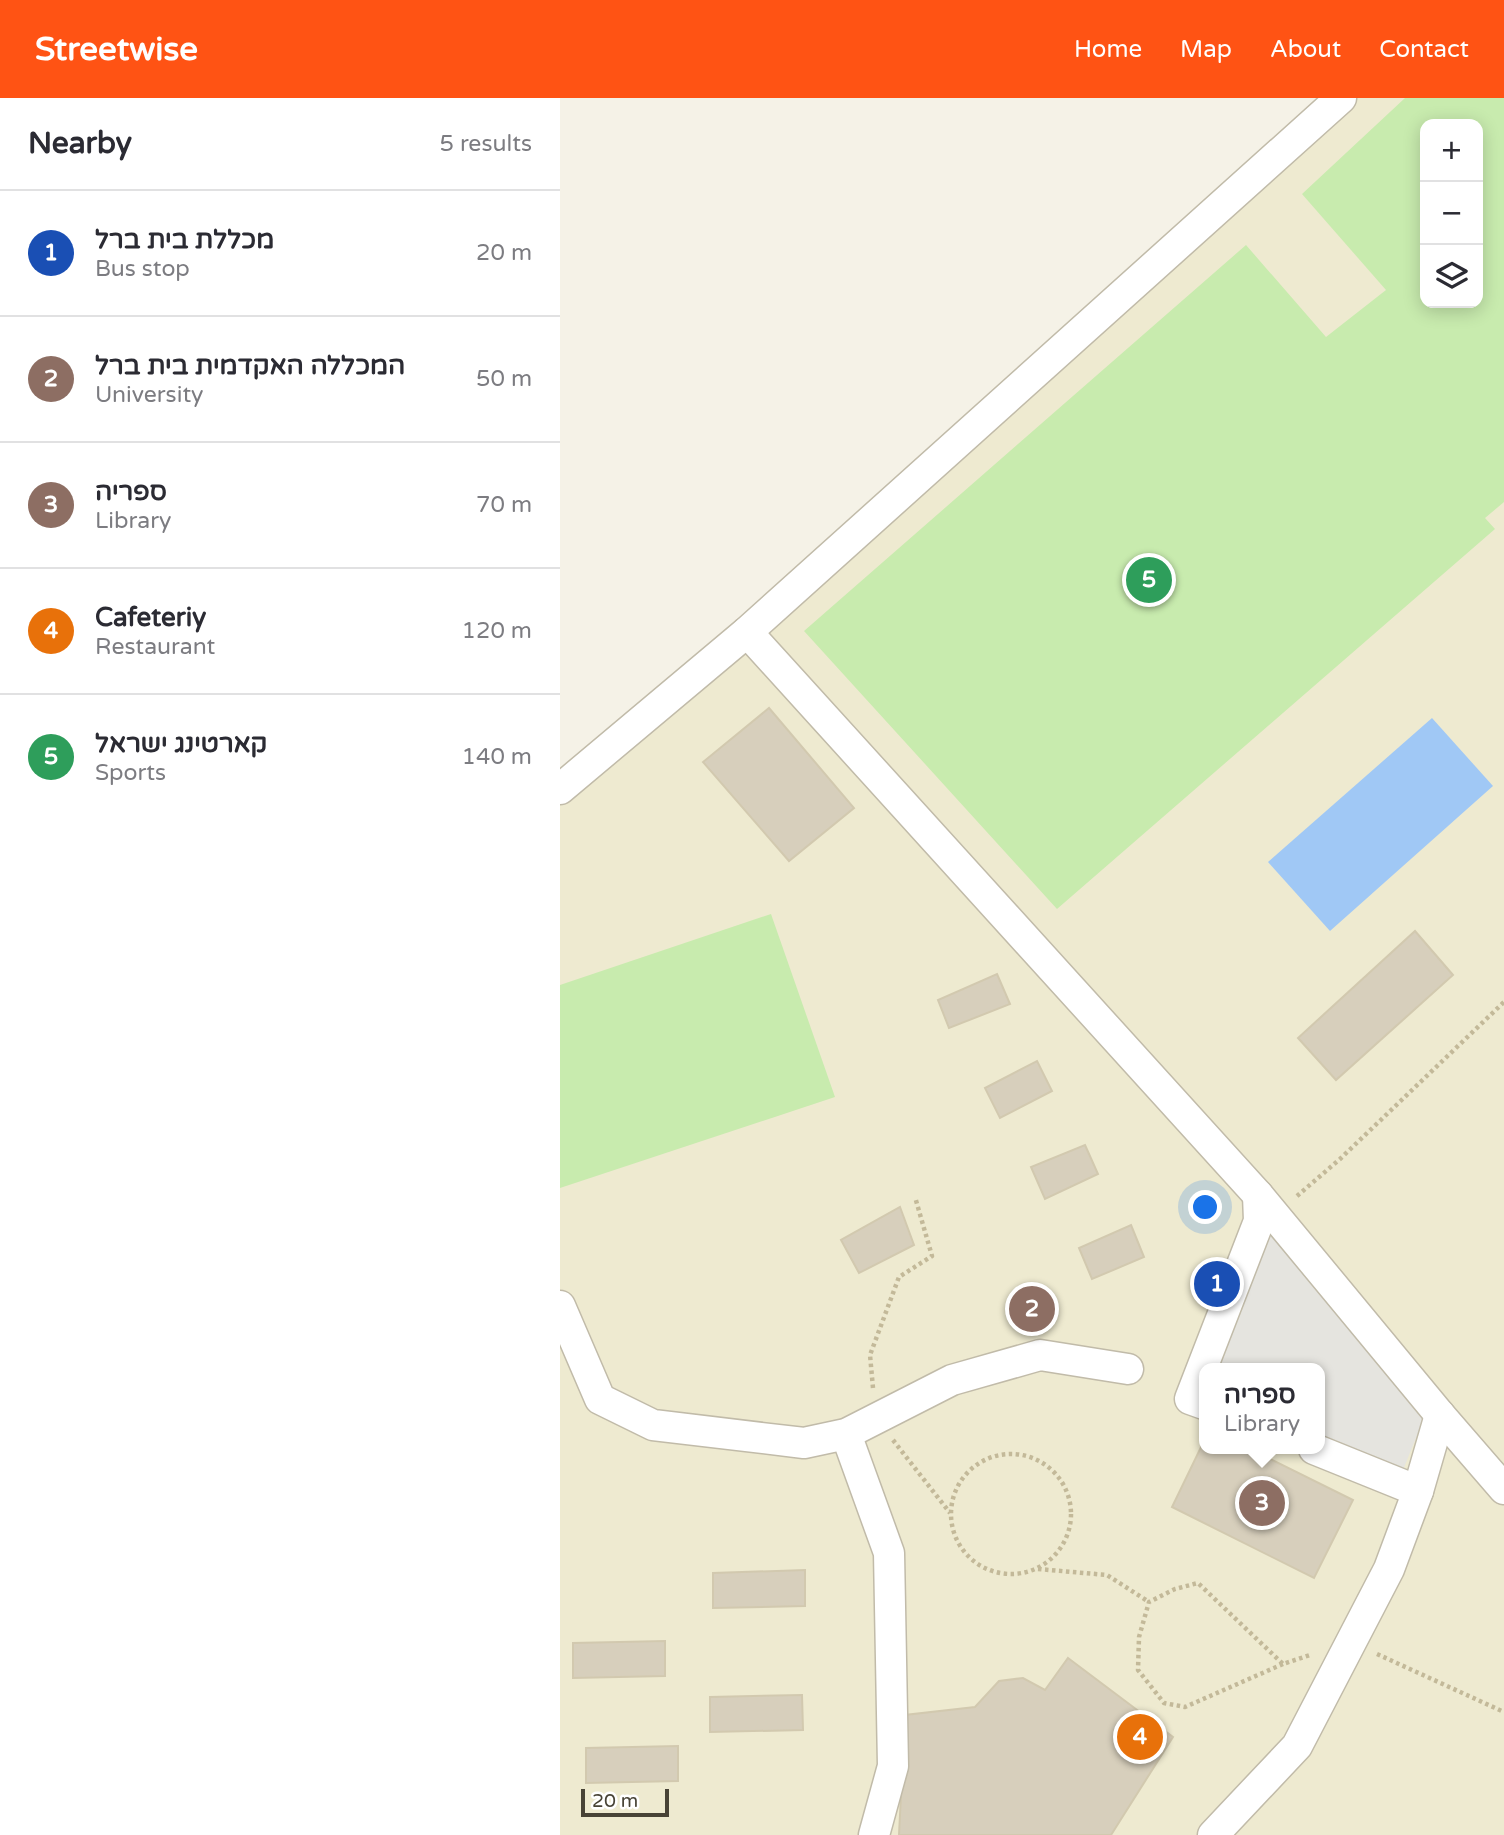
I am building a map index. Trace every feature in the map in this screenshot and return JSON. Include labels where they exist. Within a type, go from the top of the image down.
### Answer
[{"type":"street","points":[[560,789],[747,632],[1341,98]]},
{"type":"street","points":[[747,632],[1267,1205],[1504,1489]]},
{"type":"street","points":[[1204,1363],[1267,1205]]},
{"type":"street","points":[[560,1306],[600,1399],[653,1425],[804,1443],[846,1434],[952,1380],[1040,1355],[1128,1369]]},
{"type":"street","points":[[1199,1376],[1190,1399],[1199,1402]]},
{"type":"street","points":[[1213,1835],[1297,1746],[1389,1569],[1418,1491],[1440,1415]]},
{"type":"street","points":[[846,1434],[889,1553],[893,1766],[874,1835]]},
{"type":"street","points":[[1325,1453],[1418,1491]]},
{"type":"path","points":[[1267,1205],[1340,1159],[1504,1002]]},
{"type":"path","points":[[915,1197],[932,1256],[899,1277],[870,1355],[875,1418],[950,1514]]},
{"type":"path","points":[[1038,1569],[1054,1557],[1066,1540],[1071,1521],[1071,1502],[1063,1483],[1051,1468],[1034,1458],[1015,1453],[995,1455],[977,1463],[962,1477],[954,1494],[950,1514],[954,1534],[963,1552],[979,1565],[998,1573],[1018,1574],[1038,1569],[1107,1575],[1149,1602]]},
{"type":"path","points":[[1283,1664],[1198,1583],[1175,1588],[1149,1602],[1139,1637],[1138,1670],[1164,1703],[1185,1707],[1283,1664],[1351,1642],[1504,1712]]},
{"type":"shaded area","points":[[1348,98],[1504,98],[1504,1835],[560,1835],[560,783]]},
{"type":"shaded area","points":[[1277,1217],[1435,1391],[1403,1470],[1325,1438],[1325,1363],[1220,1363]]},
{"type":"green space","points":[[1405,98],[1504,98],[1504,502],[1485,518],[1495,529],[1057,909],[804,631],[1246,245],[1326,337],[1386,290],[1302,194]]},
{"type":"green space","points":[[771,914],[835,1097],[560,1188],[560,985]]},
{"type":"water","points":[[1432,718],[1493,786],[1330,931],[1268,862]]},
{"type":"building","points":[[769,708],[854,808],[789,861],[703,762]]},
{"type":"building","points":[[1415,931],[1453,975],[1336,1080],[1298,1038]]},
{"type":"building","points":[[997,974],[1010,1004],[949,1028],[938,1000]]},
{"type":"building","points":[[1037,1061],[1052,1091],[1000,1118],[985,1088]]},
{"type":"building","points":[[1085,1145],[1098,1174],[1045,1199],[1031,1167]]},
{"type":"building","points":[[900,1207],[914,1245],[859,1273],[841,1240]]},
{"type":"building","points":[[1131,1225],[1144,1257],[1092,1279],[1079,1248]]},
{"type":"building","points":[[1199,1451],[1199,1454],[1260,1454],[1353,1500],[1314,1578],[1172,1507]]},
{"type":"building","points":[[805,1570],[805,1606],[713,1608],[713,1573]]},
{"type":"building","points":[[665,1641],[665,1676],[573,1678],[573,1643]]},
{"type":"building","points":[[1068,1658],[1173,1737],[1111,1835],[899,1835],[905,1715],[975,1707],[999,1681],[1023,1678],[1045,1690]]},
{"type":"building","points":[[802,1695],[803,1730],[710,1732],[710,1697]]},
{"type":"building","points":[[678,1746],[678,1781],[586,1783],[586,1748]]},
{"type":"place","name":"קארטינג ישראל","points":[[1149,580]]},
{"type":"place","name":"מכללת בית ברל","points":[[1217,1284]]},
{"type":"place","name":"המכללה האקדמית בית ברל","points":[[1032,1309]]},
{"type":"place","name":"ספריה","points":[[1262,1503]]},
{"type":"place","name":"Cafeteriy","points":[[1140,1737]]}]
